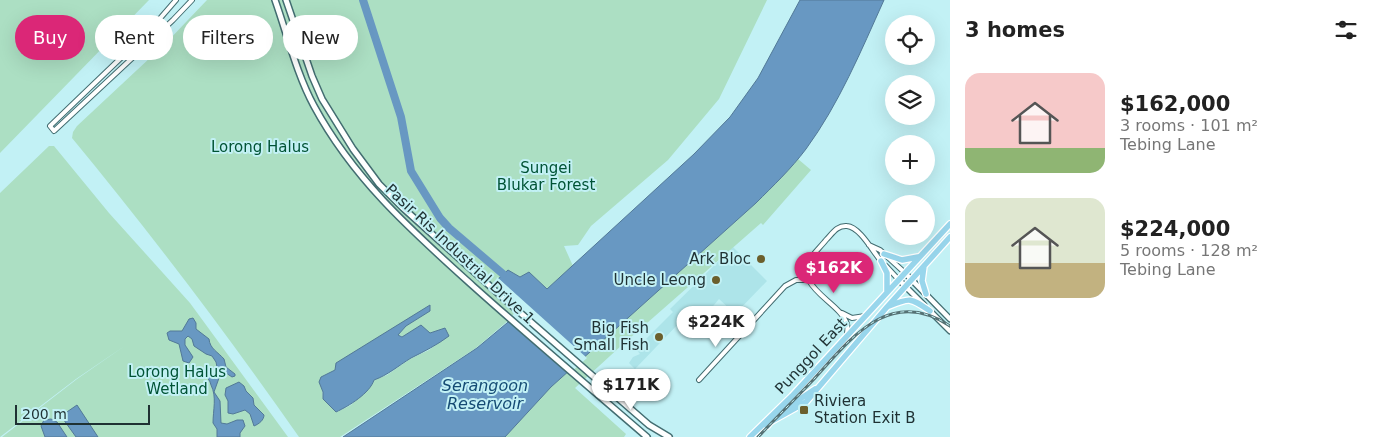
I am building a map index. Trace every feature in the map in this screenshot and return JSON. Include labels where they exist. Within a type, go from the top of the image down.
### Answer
[{"type":"main road","name":"Pasir Ris Industrial Drive 1","points":[[275,0],[313,105],[329,132],[376,195],[404,224],[647,437]]},
{"type":"main road","name":"Pasir Ris Industrial Drive 1","points":[[286,0],[312,76],[322,99],[353,149],[379,184],[494,290],[649,424],[669,437]]},
{"type":"main road","name":"Punggol East","points":[[750,437],[950,224]]},
{"type":"main road","name":"Punggol East","points":[[756,437],[770,422],[806,402],[887,306],[950,237]]},
{"type":"main road","points":[[884,254],[902,260],[918,257]]},
{"type":"main road","points":[[881,260],[887,273],[887,291]]},
{"type":"main road","points":[[924,264],[922,281],[926,294]]},
{"type":"main road","points":[[887,306],[909,299],[930,311]]},
{"type":"main road","points":[[810,375],[810,384],[818,386]]},
{"type":"street","points":[[176,0],[150,30],[50,126],[54,131],[192,0]]},
{"type":"street","points":[[865,316],[852,318],[840,312],[815,290],[809,280],[809,265],[813,255],[836,229],[844,226],[853,228],[898,279],[950,331]]},
{"type":"street","points":[[869,245],[880,250],[912,279],[950,319]]},
{"type":"street","points":[[699,380],[786,286],[796,280],[809,280]]},
{"type":"street","points":[[840,312],[847,323],[847,335]]},
{"type":"shaded area","points":[[733,247],[767,281],[735,314],[719,299],[693,330],[682,320],[635,369],[629,363],[633,357],[640,354],[636,349],[673,312],[670,309]]},
{"type":"green space","points":[[0,0],[149,0],[134,15],[95,15],[95,55],[0,153]]},
{"type":"green space","points":[[207,0],[767,0],[719,99],[668,160],[591,226],[578,245],[564,246],[573,266],[547,289],[529,272],[520,277],[508,270],[498,279],[523,308],[476,348],[340,437],[299,437],[188,285],[72,138],[77,126],[148,60],[173,60],[173,36],[183,25],[183,60],[273,60],[273,15],[193,15]],"holes":[[[430,305],[430,311],[406,326],[398,335],[421,335],[445,328],[448,336],[429,350],[410,359],[387,375],[374,380],[351,405],[337,412],[323,399],[321,377],[335,370]]]},
{"type":"green space","name":"Lorong Halus Wetland","points":[[49,146],[54,146],[109,213],[190,303],[288,437],[2,437],[77,379],[126,345],[76,379],[0,437],[0,193]]},
{"type":"green space","points":[[798,159],[811,170],[763,225],[761,223],[575,388],[626,434],[624,437],[505,437],[551,387],[756,203]]},
{"type":"water","name":"Serangoon Reservoir","points":[[800,0],[884,0],[849,77],[818,132],[782,177],[756,203],[551,387],[505,437],[343,437],[477,348],[525,308],[498,279],[508,270],[520,277],[529,272],[547,289],[694,154],[730,117],[758,78]]},
{"type":"water","points":[[430,305],[430,311],[406,326],[398,335],[402,337],[421,325],[430,333],[445,328],[449,336],[374,380],[364,394],[353,403],[336,412],[323,399],[323,392],[319,382],[321,377],[335,370],[336,363]]},
{"type":"water","points":[[193,318],[196,323],[196,329],[209,339],[213,348],[224,359],[226,367],[235,376],[232,377],[217,367],[212,356],[194,346],[192,339],[188,336],[185,339],[185,345],[193,357],[189,363],[183,361],[179,344],[169,340],[167,333],[170,331],[182,331],[189,319]]},
{"type":"water","points":[[205,373],[219,378],[214,392],[220,401],[221,423],[227,424],[243,420],[245,426],[240,433],[240,437],[217,437],[217,429],[213,423],[214,394]]},
{"type":"water","points":[[239,382],[253,398],[254,405],[264,415],[261,422],[254,426],[250,414],[245,410],[233,414],[228,413],[228,401],[225,395],[226,388]]},
{"type":"water","points":[[77,405],[98,437],[76,437],[61,416]]},
{"type":"water","points":[[51,419],[57,422],[67,437],[45,437],[41,426],[44,420]]},
{"type":"pier","points":[[497,277],[587,358],[570,373],[508,319],[521,308],[496,281]]},
{"type":"waterway","points":[[363,0],[401,117],[411,171],[440,218],[503,274]]},
{"type":"railway","points":[[758,437],[842,348],[873,322],[890,314],[909,312],[928,315],[950,326]]},
{"type":"place","name":"Ark Bloc","points":[[761,259]]},
{"type":"place","name":"Uncle Leong","points":[[716,280]]},
{"type":"place","name":"Big Fish Small Fish","points":[[659,337]]},
{"type":"place","name":"Riviera Station Exit B","points":[[804,410]]},
{"type":"park label","name":"Lorong Halus","points":[[260,147]]},
{"type":"park label","name":"Sungei Blukar Forest","points":[[546,176]]}]
